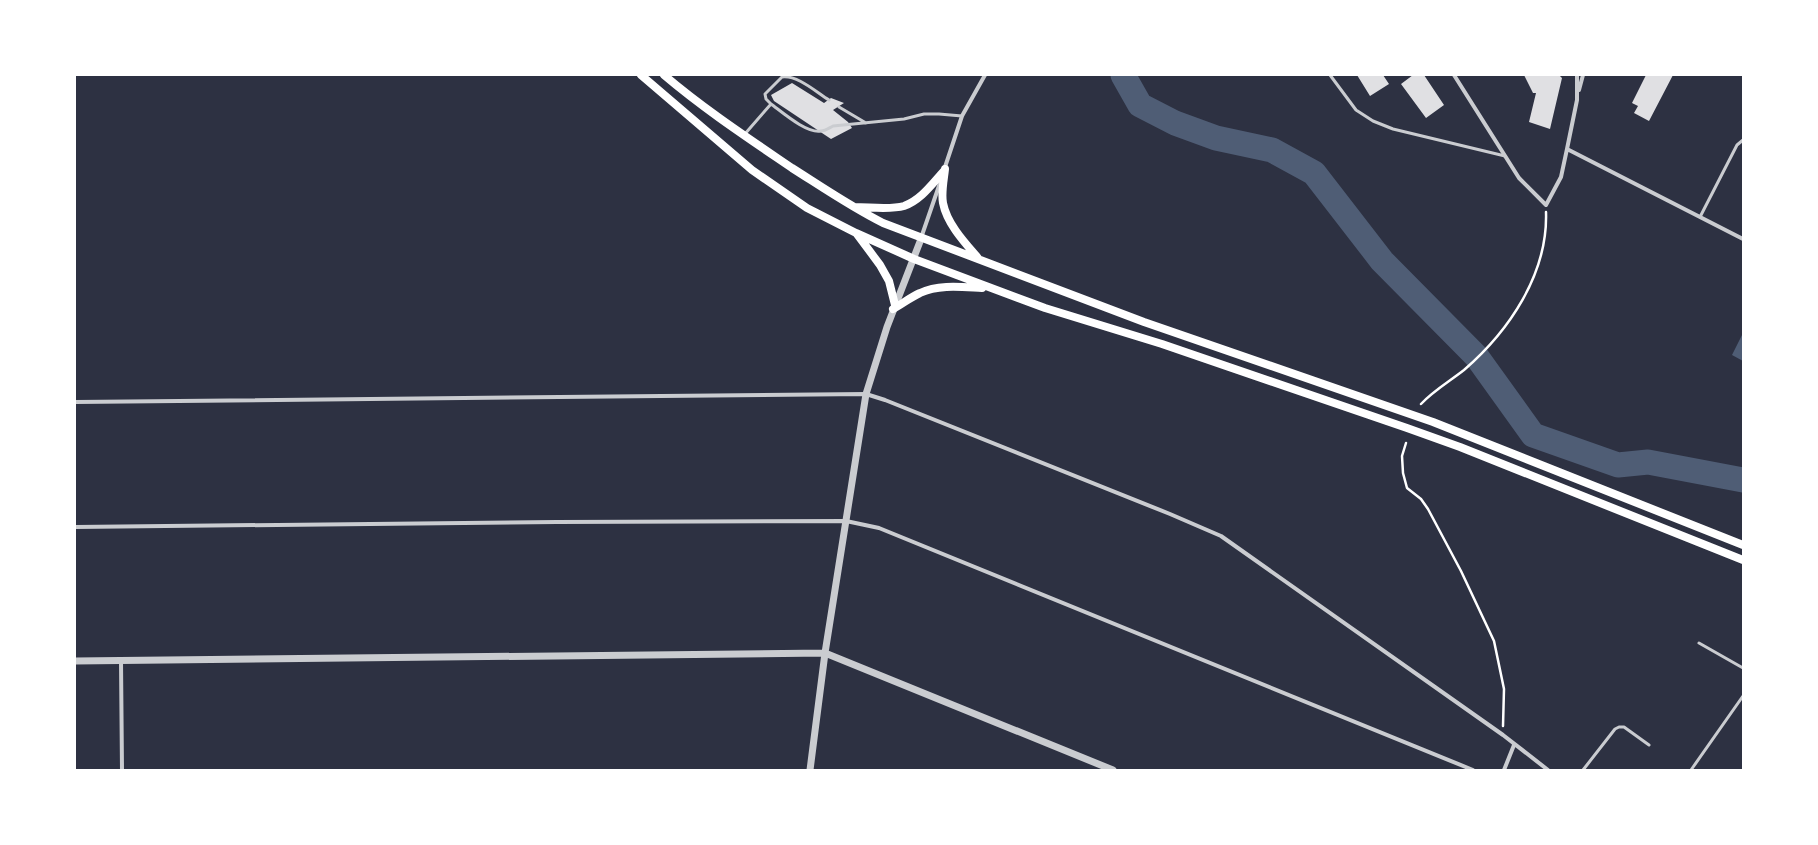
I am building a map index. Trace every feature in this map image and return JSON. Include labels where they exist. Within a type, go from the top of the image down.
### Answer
[{"type":"main road","points":[[641,75],[752,170],[807,208],[856,233],[914,259],[1045,308],[1162,344],[1468,450],[1743,560]]},
{"type":"main road","points":[[664,75],[697,102],[744,135],[852,207],[883,223],[1144,322],[1433,422],[1743,545]]},
{"type":"main road","points":[[852,207],[888,208],[905,206],[922,196],[944,170]]},
{"type":"main road","points":[[944,170],[943,202],[946,213],[963,240],[978,259]]},
{"type":"main road","points":[[856,233],[883,270],[889,281],[894,307],[920,293],[932,289],[945,287],[989,288]]},
{"type":"street","points":[[810,770],[825,653],[866,394],[894,307],[914,259],[962,116],[985,75]]},
{"type":"street","points":[[1454,75],[1519,178],[1546,205],[1561,177],[1583,75]]},
{"type":"street","points":[[1577,75],[1577,100]]},
{"type":"street","points":[[1567,149],[1743,239]]},
{"type":"street","points":[[75,402],[866,394],[885,400],[1170,514],[1221,536],[1503,736],[1548,770]]},
{"type":"street","points":[[75,528],[557,522],[846,521],[879,528],[1473,770]]},
{"type":"street","points":[[75,661],[825,653],[1113,770]]},
{"type":"street","points":[[121,661],[122,770]]},
{"type":"street","points":[[1504,770],[1514,745]]},
{"type":"lane","points":[[1330,75],[1356,110],[1373,121],[1393,129],[1505,156]]},
{"type":"lane","points":[[829,100],[794,78],[785,76],[782,77],[765,94],[766,99],[771,104],[800,124],[817,132],[833,126],[867,124],[904,119],[924,114],[962,116]]},
{"type":"lane","points":[[744,135],[771,104]]},
{"type":"lane","points":[[839,107],[867,124]]},
{"type":"lane","points":[[1700,217],[1737,145],[1743,140]]},
{"type":"lane","points":[[1699,643],[1743,668]]},
{"type":"lane","points":[[1691,770],[1743,696]]},
{"type":"lane","points":[[1583,770],[1615,729],[1619,727],[1624,728],[1649,745]]},
{"type":"path","points":[[1421,404],[1465,368],[1501,332],[1515,314],[1532,279],[1546,229],[1546,205]]},
{"type":"path","points":[[1406,443],[1402,456],[1403,473],[1407,488],[1421,499],[1428,509],[1462,571],[1494,641],[1504,689],[1503,736]]},
{"type":"water","points":[[1743,333],[1743,361],[1732,355]]},
{"type":"building","points":[[1357,75],[1383,75],[1389,84],[1370,96]]},
{"type":"building","points":[[1413,75],[1424,75],[1444,105],[1426,118],[1401,84]]},
{"type":"building","points":[[1524,75],[1559,75],[1562,78],[1550,129],[1529,122],[1536,93],[1533,93]]},
{"type":"building","points":[[1646,75],[1673,75],[1649,121],[1634,113],[1638,106],[1632,103]]},
{"type":"building","points":[[792,83],[824,103],[831,98],[844,103],[833,110],[848,122],[852,128],[831,139],[774,101],[771,95]]},
{"type":"waterway","points":[[1123,75],[1140,105],[1175,123],[1216,138],[1272,150],[1314,173],[1382,261],[1477,357],[1533,435],[1618,465],[1648,462],[1743,480]]}]
